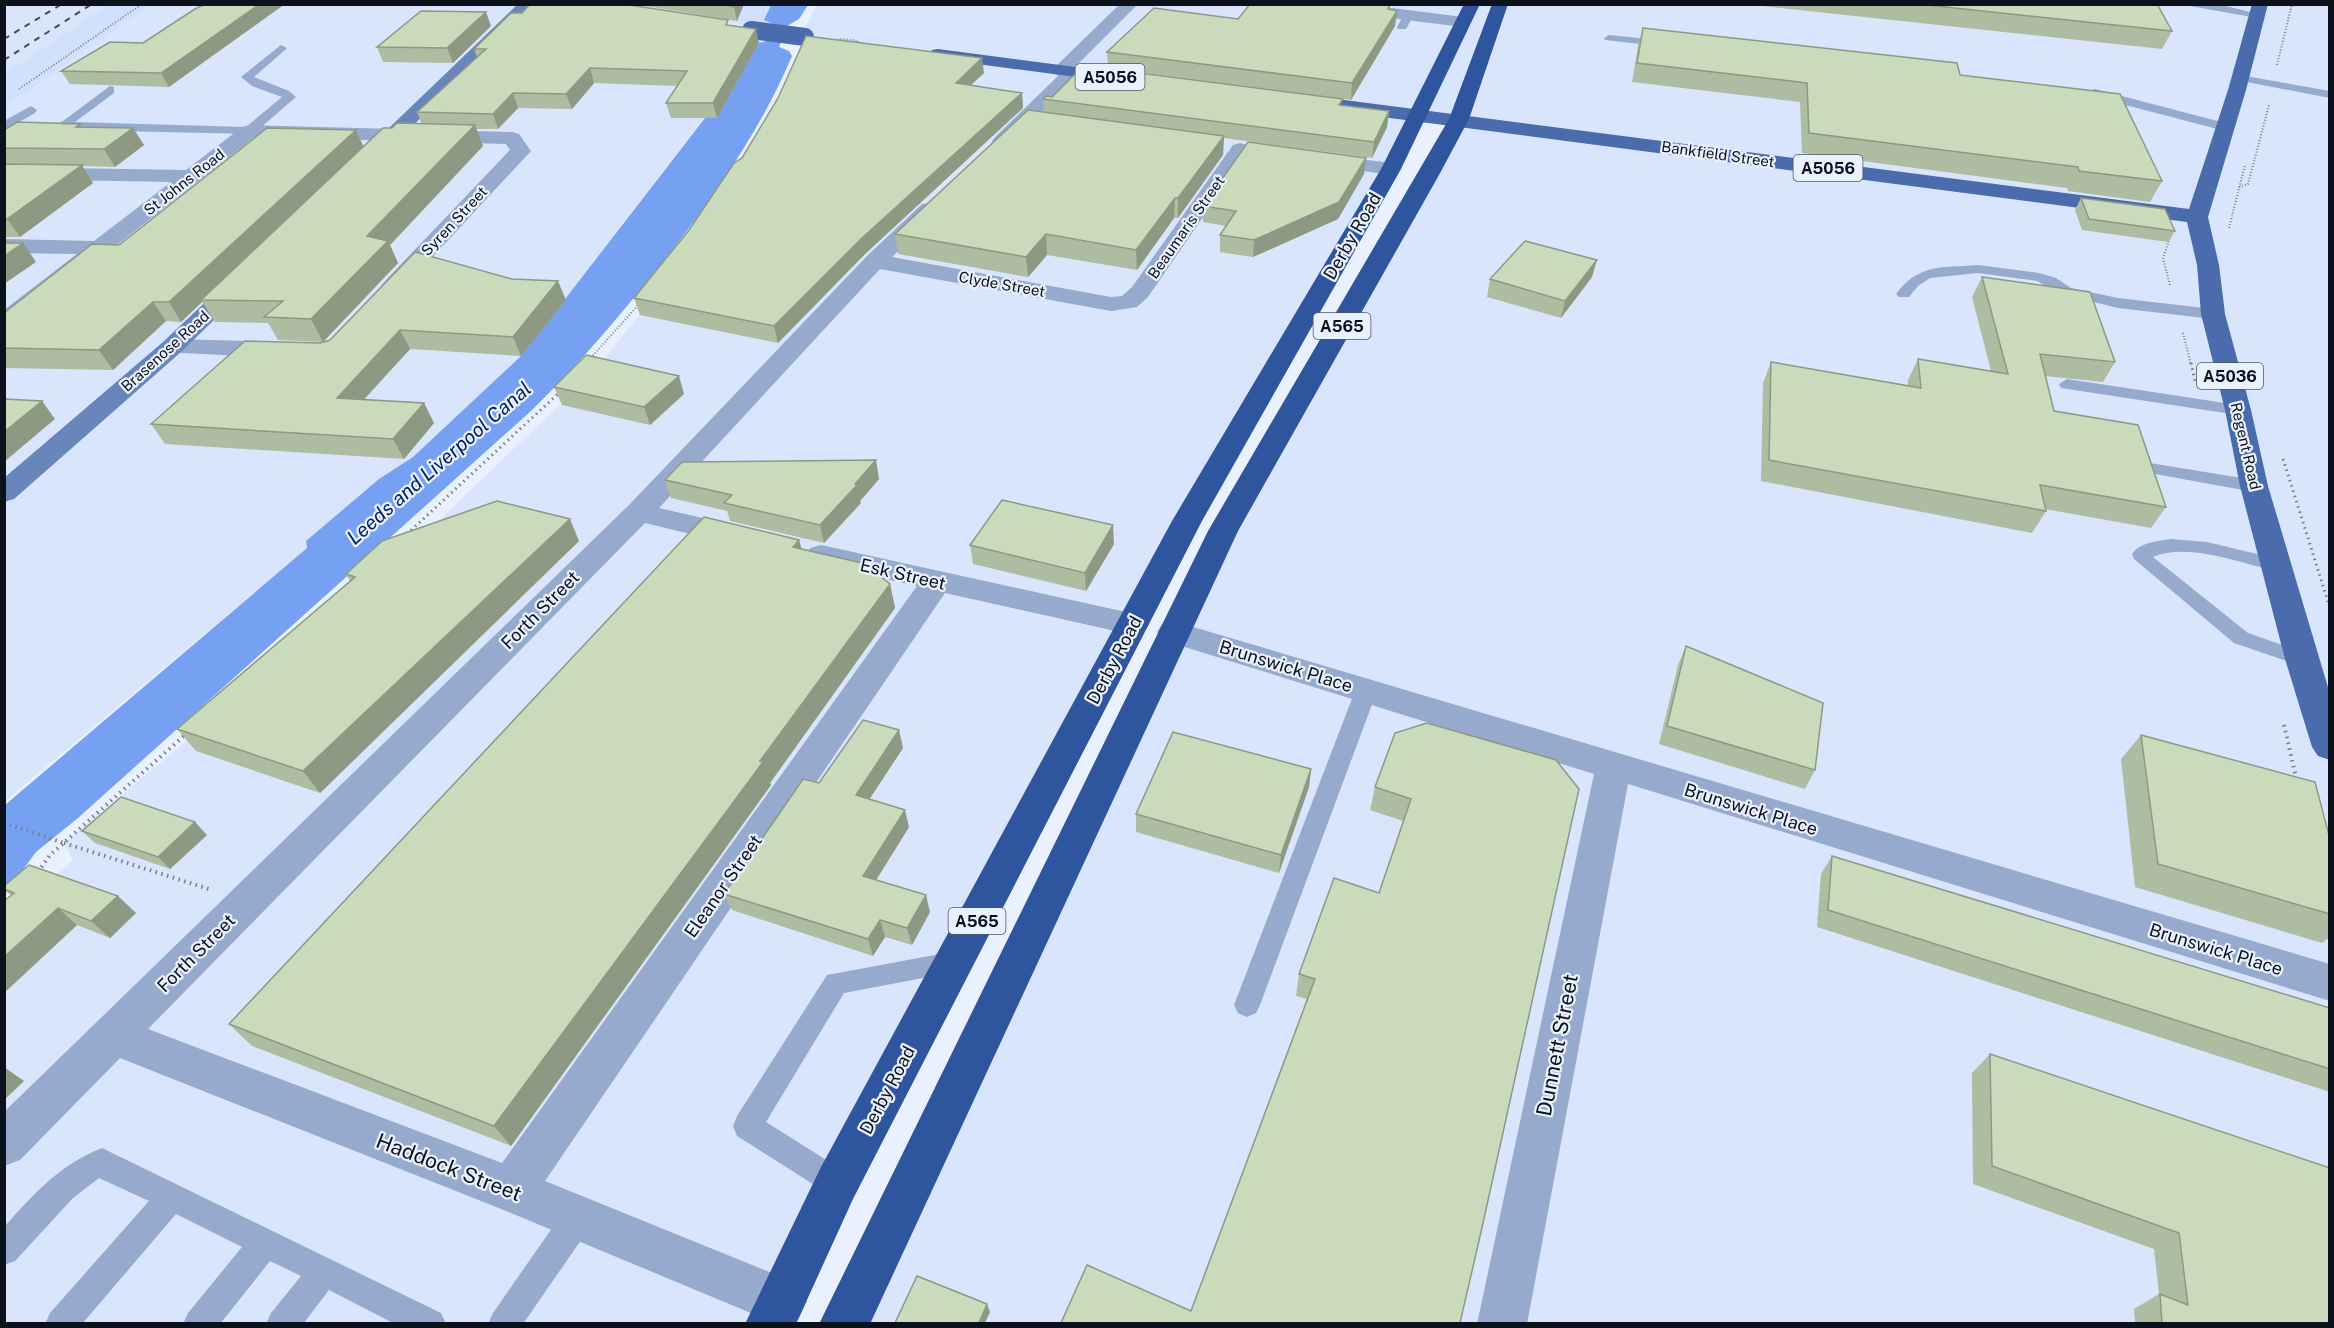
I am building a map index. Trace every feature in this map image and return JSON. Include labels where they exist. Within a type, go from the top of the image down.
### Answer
[{"type":"highway","name":"Derby Road","points":[[776,1312],[837,1183],[956,962],[1187,521],[1391,169],[1472,4]]},
{"type":"highway","name":"Derby Road","points":[[844,1323],[1223,531],[1429,175],[1459,119],[1500,4]]},
{"type":"highway","points":[[1416,114],[1432,112],[1440,107],[1466,52],[1488,39]]},
{"type":"highway","points":[[1367,211],[1390,193],[1427,128],[1439,122],[1459,119]]},
{"type":"main road","points":[[359,167],[528,4]]},
{"type":"main road","points":[[2197,217],[2225,127],[2246,70],[2259,10]]},
{"type":"main road","points":[[745,29],[847,44]]},
{"type":"main road","name":"A5056","points":[[925,52],[1143,81]]},
{"type":"main road","name":"A5056","points":[[1286,98],[1416,114]]},
{"type":"main road","name":"Bankfield Street","points":[[1416,114],[2197,217]]},
{"type":"main road","name":"Regent Road","points":[[2197,217],[2208,265],[2213,314],[2238,410],[2254,486],[2301,659],[2330,747]]},
{"type":"main road","name":"Brasenose Road","points":[[4,493],[172,347],[257,265]]},
{"type":"street","points":[[983,159],[1036,122],[1066,72],[1130,4]]},
{"type":"street","points":[[1317,4],[1405,21],[1463,22]]},
{"type":"street","points":[[249,131],[393,134]]},
{"type":"street","name":"St Johns Road","points":[[4,322],[249,131]]},
{"type":"street","name":"Syren Street","points":[[378,302],[521,151],[512,138],[393,134]]},
{"type":"street","points":[[1217,146],[1263,152]]},
{"type":"street","name":"Beaumaris Street","points":[[1129,302],[1140,292],[1240,149]]},
{"type":"street","points":[[1298,157],[1391,169]]},
{"type":"street","points":[[4,173],[192,176]]},
{"type":"street","name":"Forth Street","points":[[4,1144],[639,512],[875,261],[950,190]]},
{"type":"street","points":[[4,246],[99,248]]},
{"type":"street","name":"Clyde Street","points":[[875,261],[1111,304],[1129,302]]},
{"type":"street","points":[[172,347],[297,351]]},
{"type":"street","points":[[639,512],[764,542]]},
{"type":"street","name":"Esk Street","points":[[799,550],[1133,624]]},
{"type":"street","name":"Eleanor Street","points":[[511,1190],[936,582]]},
{"type":"street","name":"Brunswick Place","points":[[1173,632],[2330,983]]},
{"type":"street","name":"Dunnett Street","points":[[1502,1323],[1613,767]]},
{"type":"street","name":"Haddock Street","points":[[114,1036],[511,1190],[776,1312]]},
{"type":"lane","points":[[2184,4],[2259,10]]},
{"type":"lane","points":[[1609,38],[1680,46]]},
{"type":"lane","points":[[111,90],[69,118],[65,124],[249,131],[290,98],[281,90],[251,81],[247,77],[281,48]]},
{"type":"lane","points":[[2246,70],[2330,95]]},
{"type":"lane","points":[[2085,92],[2113,96],[2225,127]]},
{"type":"lane","points":[[4,128],[30,110]]},
{"type":"lane","points":[[1904,294],[1913,283],[1926,274],[1978,269],[2039,277],[2051,281],[2066,291],[2118,303],[2213,314]]},
{"type":"lane","points":[[2067,384],[2238,410]]},
{"type":"lane","points":[[2150,468],[2254,486]]},
{"type":"lane","points":[[2275,565],[2182,545],[2160,546],[2142,554],[2144,559],[2241,638],[2301,659]]},
{"type":"lane","points":[[1247,1005],[1366,691]]},
{"type":"lane","points":[[837,1183],[747,1126],[836,983],[956,962]]},
{"type":"lane","points":[[4,1250],[73,1177],[88,1166],[102,1162],[325,1271],[411,1320]]},
{"type":"lane","points":[[61,1323],[172,1197]]},
{"type":"lane","points":[[504,1323],[577,1219]]},
{"type":"lane","points":[[199,1323],[265,1243]]},
{"type":"lane","points":[[282,1323],[325,1271]]},
{"type":"path","points":[[13,93],[142,4]]},
{"type":"path","points":[[2227,236],[2241,187]]},
{"type":"path","points":[[582,368],[643,299]]},
{"type":"path","points":[[405,535],[551,403],[567,385]]},
{"type":"path","points":[[31,880],[50,855],[191,729]]},
{"type":"path","points":[[4,822],[247,902]]},
{"type":"shaded area","points":[[744,4],[759,23],[771,27],[763,42],[747,44],[716,118],[704,118],[521,356],[413,457],[379,479],[306,541],[307,548],[5,801],[4,107],[150,5]]},
{"type":"shaded area","points":[[4,5],[106,5],[5,73]]},
{"type":"shaded area","points":[[106,5],[150,5],[5,107],[5,73]]},
{"type":"shaded area","points":[[744,5],[771,5],[764,20],[774,24],[771,27],[759,23],[736,21]]},
{"type":"shaded area","points":[[817,5],[2329,5],[2329,1323],[844,1323],[1173,632],[1458,120],[1416,114],[770,1323],[5,1323],[4,936],[22,905],[73,860],[64,843],[360,596],[593,373],[658,291],[805,58],[804,29]]},
{"type":"water","name":"Leeds and Liverpool Canal","points":[[771,5],[808,5],[799,19],[787,26],[779,47],[789,51],[792,56],[778,88],[725,178],[628,305],[560,382],[531,411],[78,818],[36,852],[5,894],[5,805],[307,548],[306,541],[379,479],[413,457],[521,356],[705,118],[717,117],[747,44],[764,42],[773,24],[764,20]]},
{"type":"building","points":[[205,4],[260,4],[161,73],[61,71],[110,42],[143,43]]},
{"type":"building","points":[[530,4],[623,4],[728,20],[726,25],[756,29],[713,103],[666,103],[687,71],[590,68],[566,94],[513,93],[493,114],[417,112],[486,49],[474,49],[511,13],[522,13]]},
{"type":"building","points":[[1250,4],[1390,4],[1388,9],[1397,11],[1352,83],[1107,52],[1154,8],[1238,19]]},
{"type":"building","points":[[1917,4],[2157,4],[2172,31]]},
{"type":"building","points":[[421,11],[486,12],[447,48],[377,47]]},
{"type":"building","points":[[1643,28],[1957,63],[1960,75],[2120,94],[2162,181],[2079,171],[2078,167],[1809,133],[1807,83],[1637,63]]},
{"type":"building","points":[[806,36],[982,58],[956,83],[1022,93],[862,238],[774,326],[634,298],[689,230],[734,163],[742,158],[778,98]]},
{"type":"building","points":[[1093,67],[1343,99],[1339,105],[1389,111],[1374,142],[1043,99],[1046,96],[1052,97],[1079,70],[1089,71]]},
{"type":"building","points":[[1028,110],[1224,136],[1136,250],[1046,234],[1026,257],[895,234]]},
{"type":"building","points":[[17,122],[81,124],[76,127],[133,128],[104,149],[4,148],[4,130]]},
{"type":"building","points":[[397,123],[475,125],[367,236],[388,241],[311,319],[264,317],[283,301],[201,300],[383,128],[392,128]]},
{"type":"building","points":[[267,128],[356,130],[169,302],[153,302],[99,350],[4,348],[4,313],[92,244],[119,245]]},
{"type":"building","points":[[1248,142],[1366,158],[1339,202],[1254,240],[1220,235],[1236,211],[1203,206]]},
{"type":"building","points":[[4,164],[82,165],[4,219]]},
{"type":"building","points":[[2081,198],[2165,209],[2175,231],[2089,219]]},
{"type":"building","points":[[1525,241],[1597,260],[1565,301],[1490,279]]},
{"type":"building","points":[[4,243],[23,243],[4,256]]},
{"type":"building","points":[[415,252],[512,279],[558,281],[513,337],[400,330],[337,398],[424,403],[393,439],[151,424],[245,341],[320,343],[330,340]]},
{"type":"building","points":[[1982,277],[2090,292],[2115,362],[2040,354],[2054,411],[2138,425],[2166,507],[2040,485],[2046,511],[1769,460],[1771,362],[1921,388],[1918,359],[2008,374]]},
{"type":"building","points":[[586,355],[679,376],[644,407],[554,387]]},
{"type":"building","points":[[4,399],[42,401],[4,432]]},
{"type":"building","points":[[876,460],[855,484],[857,485],[820,525],[724,503],[732,495],[665,480],[682,462]]},
{"type":"building","points":[[1002,500],[1113,525],[1085,573],[970,545]]},
{"type":"building","points":[[497,501],[570,519],[303,771],[177,729],[355,577],[346,574],[382,541]]},
{"type":"building","points":[[704,517],[799,540],[793,547],[862,563],[890,584],[760,761],[763,762],[494,1126],[229,1024]]},
{"type":"building","points":[[1686,646],[1823,703],[1815,770],[1667,726]]},
{"type":"building","points":[[863,720],[899,730],[856,795],[905,810],[863,876],[926,895],[907,928],[880,920],[868,939],[724,894],[803,779],[819,783]]},
{"type":"building","points":[[1427,723],[1556,760],[1579,789],[1460,1323],[1061,1323],[1087,1265],[1191,1311],[1315,979],[1299,974],[1334,878],[1379,893],[1411,799],[1375,787],[1395,733]]},
{"type":"building","points":[[1173,732],[1311,769],[1281,855],[1136,814]]},
{"type":"building","points":[[2141,735],[2315,782],[2330,839],[2330,914],[2158,864]]},
{"type":"building","points":[[121,797],[195,822],[158,857],[82,831]]},
{"type":"building","points":[[1832,856],[2330,1008],[2330,1069],[1828,910]]},
{"type":"building","points":[[29,865],[118,896],[91,921],[58,908],[4,957],[4,901],[14,893],[4,889],[4,886]]},
{"type":"building","points":[[1990,1054],[2330,1168],[2330,1323],[2162,1323],[2160,1294],[2188,1305],[2179,1233],[1992,1166]]},
{"type":"building","points":[[917,1276],[987,1304],[979,1323],[895,1323]]},
{"type":"railway","points":[[4,39],[62,4]]},
{"type":"railway","points":[[4,60],[92,4]]}]
